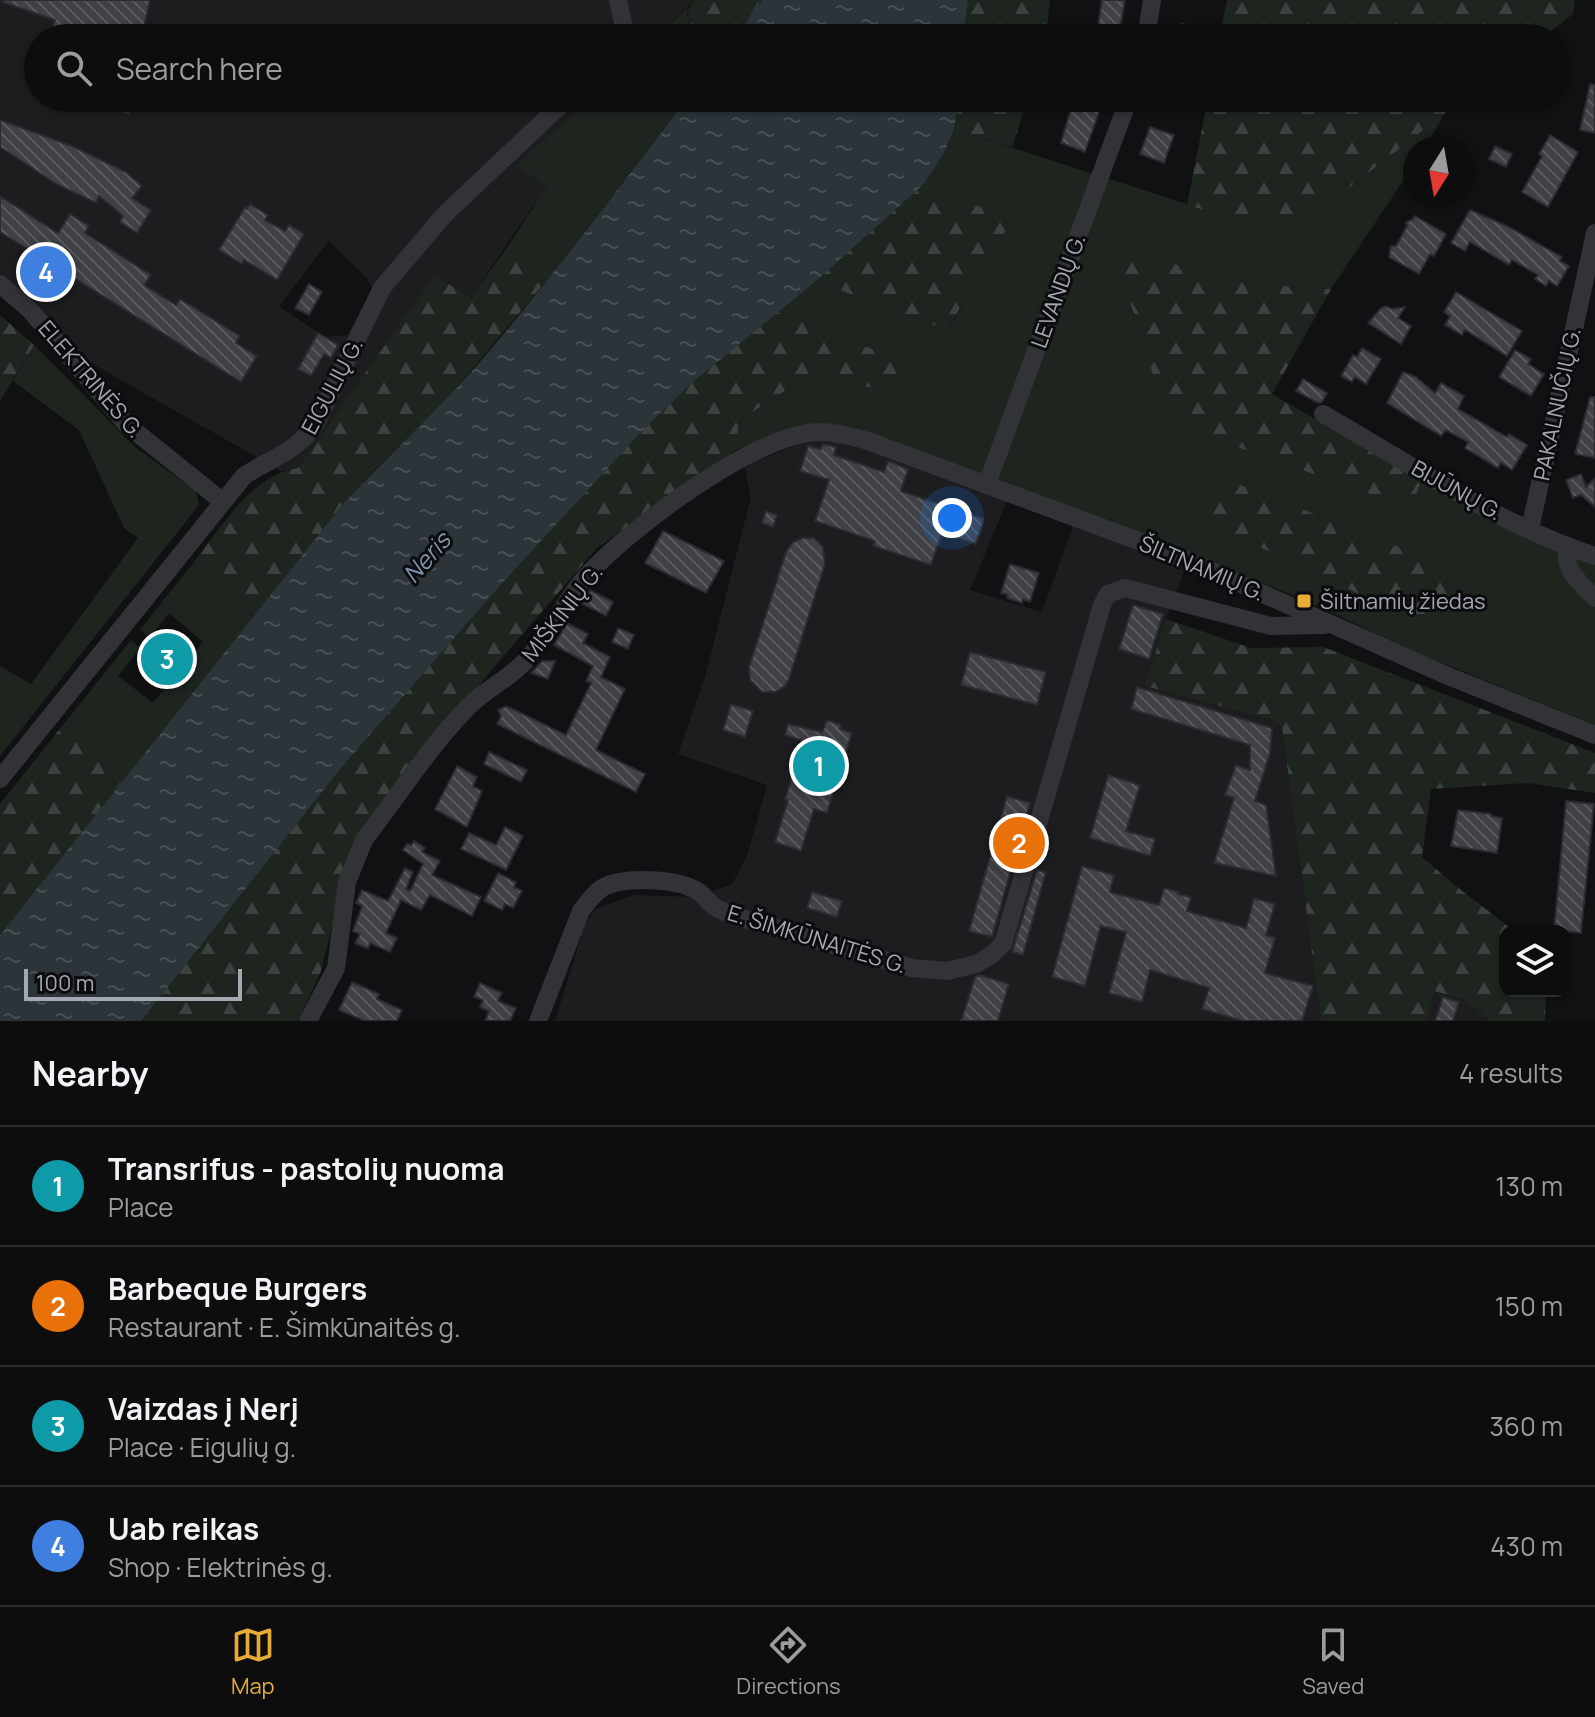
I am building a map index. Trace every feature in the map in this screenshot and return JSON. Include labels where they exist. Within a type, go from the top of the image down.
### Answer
[{"type":"street","points":[[618,0],[623,24]]},
{"type":"street","points":[[1148,24],[1152,0]]},
{"type":"street","name":"EIGULIŲ G.","points":[[0,779],[244,476],[305,439],[316,423],[382,288],[445,214],[553,112]]},
{"type":"street","name":"LEVANDŲ G.","points":[[987,484],[1124,112]]},
{"type":"street","name":"PAKALNUČIŲ G.","points":[[1530,529],[1595,233]]},
{"type":"street","name":"ELEKTRINĖS G.","points":[[0,284],[30,310],[126,424],[222,501]]},
{"type":"street","name":"BIJŪNŲ G.","points":[[1323,414],[1530,529],[1568,548],[1595,556]]},
{"type":"street","name":"MIŠKINIŲ G.","points":[[308,1021],[336,968],[347,882],[364,840],[465,709],[507,679],[531,655],[585,578],[613,550],[727,466],[787,439],[819,432],[848,436]]},
{"type":"street","name":"ŠILTNAMIŲ G.","points":[[848,436],[1171,553],[1448,676],[1595,735]]},
{"type":"street","points":[[1568,548],[1567,563],[1571,573],[1595,598]]},
{"type":"street","name":"E. ŠIMKŪNAITĖS G.","points":[[538,1021],[581,911],[589,899],[602,889],[630,881],[676,884],[698,891],[714,907],[734,916],[912,968],[947,971],[976,964],[1003,944],[1058,751],[1108,594],[1125,588],[1282,628],[1331,625]]},
{"type":"shaded area","points":[[0,0],[694,0],[669,24],[24,24],[24,112],[575,112],[518,165],[546,187],[471,297],[434,277],[298,468],[281,471],[75,354],[12,283],[0,275]],"holes":[[[329,241],[367,278],[372,289],[348,335],[325,337],[279,306]]]},
{"type":"shaded area","points":[[824,440],[874,451],[1008,499],[970,590],[1042,612],[1074,523],[1186,566],[1166,619],[1282,727],[1321,1021],[555,1021],[585,924],[595,909],[634,895],[695,897],[732,884],[747,856],[767,785],[678,754],[705,677],[751,497],[744,466],[804,442]]},
{"type":"shaded area","points":[[1433,991],[1465,1000],[1490,1021],[1427,1021]]},
{"type":"green space","points":[[694,0],[762,0],[744,24],[690,24],[688,11]]},
{"type":"green space","points":[[968,0],[1050,0],[1047,24],[965,24]]},
{"type":"green space","points":[[1227,0],[1575,0],[1573,14],[1560,24],[1222,24]]},
{"type":"green space","points":[[688,7],[690,24],[670,24]]},
{"type":"green space","points":[[575,112],[677,112],[557,268],[511,242],[546,187],[517,165]]},
{"type":"green space","points":[[957,112],[1023,112],[1012,147],[954,129]]},
{"type":"green space","points":[[1205,112],[1446,112],[1415,136],[1403,136],[1403,146],[1300,226],[1218,214],[1187,205]]},
{"type":"green space","points":[[1444,112],[1431,136],[1414,136]]},
{"type":"green space","points":[[954,129],[1218,214],[1300,226],[1403,145],[1403,181],[1331,289],[1230,279],[1182,267],[1134,248],[1133,315],[1422,481],[1595,563],[1595,725],[1413,651],[1311,603],[1180,549],[867,436],[759,441],[736,450],[739,421],[789,388],[825,378],[883,390],[911,364],[777,312],[816,281],[948,330],[1011,220],[924,184],[944,153]]},
{"type":"green space","points":[[924,184],[1012,220],[947,330],[816,281]]},
{"type":"green space","points":[[511,242],[557,268],[444,403],[343,504],[254,616],[193,563],[251,492],[265,481],[298,468],[434,276],[471,297]]},
{"type":"green space","points":[[1134,248],[1182,267],[1230,279],[1331,289],[1272,394],[1422,481],[1414,498],[1399,504],[1195,432],[1157,387],[1119,267],[1123,256]]},
{"type":"green space","points":[[777,312],[911,364],[883,390],[825,378],[789,388],[739,421],[736,450],[597,548],[489,673],[351,849],[321,971],[298,1021],[141,1021],[341,768],[495,590],[643,430],[693,382]]},
{"type":"green space","points":[[0,315],[34,345],[0,401]]},
{"type":"green space","points":[[34,345],[136,448],[196,491],[199,505],[0,756],[0,666],[31,684],[138,538],[124,528],[79,430],[13,381]]},
{"type":"green space","points":[[1207,472],[1440,563],[1453,602],[1445,619],[1427,626],[1224,530],[1205,508]]},
{"type":"green space","points":[[193,563],[254,616],[128,774],[63,725],[131,640],[140,648],[118,676],[153,703],[203,642],[169,613],[149,638],[140,630]]},
{"type":"green space","points":[[1166,619],[1251,648],[1323,647],[1595,753],[1595,793],[1528,783],[1431,789],[1422,857],[1506,925],[1499,925],[1499,997],[1546,997],[1545,1021],[1490,1021],[1465,1000],[1434,991],[1427,1021],[1321,1021],[1282,727],[1270,719],[1145,686]]},
{"type":"green space","points":[[63,725],[128,774],[0,935],[0,804]]},
{"type":"water","points":[[762,0],[968,0],[965,24],[744,24]]},
{"type":"water","name":"Neris","points":[[677,112],[957,112],[954,129],[944,153],[924,184],[816,281],[693,382],[643,430],[495,591],[341,768],[141,1021],[0,1021],[0,935],[343,504],[479,363]]},
{"type":"building","points":[[150,0],[145,24],[54,24],[55,20],[2,2]]},
{"type":"building","points":[[1102,0],[1125,0],[1121,24],[1098,24]]},
{"type":"building","points":[[1590,84],[1595,85],[1595,133],[1580,130]]},
{"type":"building","points":[[1070,112],[1099,112],[1085,152],[1061,143]]},
{"type":"building","points":[[0,120],[72,146],[126,172],[142,186],[132,198],[151,210],[137,233],[120,222],[123,216],[99,196],[96,203],[56,184],[0,147]]},
{"type":"building","points":[[1150,127],[1174,135],[1164,163],[1140,154]]},
{"type":"building","points":[[1550,135],[1578,152],[1548,207],[1522,192]]},
{"type":"building","points":[[1495,146],[1512,154],[1506,167],[1489,159]]},
{"type":"building","points":[[0,196],[58,233],[70,214],[89,226],[85,233],[151,275],[144,285],[176,305],[180,299],[240,336],[236,343],[257,356],[241,382],[0,232]]},
{"type":"building","points":[[250,204],[268,215],[265,220],[285,231],[289,225],[304,234],[277,280],[244,260],[242,264],[219,250],[245,207],[247,209]]},
{"type":"building","points":[[1470,210],[1507,226],[1562,257],[1560,261],[1569,266],[1557,286],[1549,281],[1546,286],[1535,279],[1538,275],[1512,260],[1509,265],[1470,242],[1465,251],[1451,243]]},
{"type":"building","points":[[1415,216],[1446,234],[1419,274],[1389,257],[1391,246],[1396,246],[1407,226],[1406,222]]},
{"type":"building","points":[[309,284],[322,292],[309,315],[295,308]]},
{"type":"building","points":[[1456,292],[1522,331],[1507,356],[1465,330],[1462,335],[1445,325],[1450,316],[1444,312]]},
{"type":"building","points":[[1386,306],[1392,309],[1405,307],[1398,318],[1411,326],[1401,344],[1368,323]]},
{"type":"building","points":[[318,333],[338,345],[331,358],[324,354],[311,376],[298,369]]},
{"type":"building","points":[[1362,348],[1381,359],[1366,384],[1355,377],[1352,382],[1341,376],[1353,355],[1357,357]]},
{"type":"building","points":[[1515,350],[1531,359],[1528,364],[1544,374],[1531,396],[1499,377]]},
{"type":"building","points":[[1403,372],[1416,377],[1435,393],[1441,383],[1464,396],[1458,409],[1527,445],[1512,470],[1501,463],[1498,468],[1465,448],[1468,442],[1446,430],[1441,436],[1387,403]]},
{"type":"building","points":[[1303,379],[1327,393],[1322,402],[1318,403],[1296,391]]},
{"type":"building","points":[[1590,397],[1595,397],[1595,458],[1575,454]]},
{"type":"building","points":[[823,444],[836,447],[834,455],[884,472],[888,461],[908,469],[901,491],[984,519],[976,544],[942,533],[931,565],[873,546],[875,541],[815,521],[829,480],[800,471],[808,446],[821,449]]},
{"type":"building","points":[[1581,474],[1586,487],[1595,478],[1595,507],[1581,495],[1573,498],[1566,480]]},
{"type":"building","points":[[766,511],[777,515],[773,527],[762,523]]},
{"type":"building","points":[[663,531],[724,561],[706,593],[645,563]]},
{"type":"building","points":[[802,538],[814,538],[823,547],[825,564],[789,679],[776,692],[762,692],[750,680],[749,667],[786,552],[792,543]]},
{"type":"building","points":[[1010,564],[1039,573],[1030,602],[1023,599],[1022,603],[1001,593]]},
{"type":"building","points":[[590,590],[613,602],[606,616],[581,603]]},
{"type":"building","points":[[1133,605],[1163,614],[1149,659],[1119,649]]},
{"type":"building","points":[[567,623],[588,634],[583,643],[610,657],[601,677],[625,689],[596,750],[645,774],[636,792],[497,724],[501,716],[498,710],[506,706],[566,735],[591,683],[586,681],[593,666],[554,645]]},
{"type":"building","points":[[618,628],[634,635],[628,649],[612,642]]},
{"type":"building","points":[[970,652],[1046,672],[1037,705],[961,685]]},
{"type":"building","points":[[542,661],[555,661],[548,679],[531,673]]},
{"type":"building","points":[[1137,687],[1272,728],[1270,753],[1255,801],[1266,805],[1276,876],[1214,863],[1234,798],[1225,795],[1236,765],[1250,770],[1250,745],[1131,709]]},
{"type":"building","points":[[731,704],[753,711],[745,737],[723,730]]},
{"type":"building","points":[[827,720],[852,733],[827,813],[814,809],[801,851],[775,842],[803,741],[785,735],[788,724],[822,732]]},
{"type":"building","points":[[489,752],[527,770],[521,782],[484,764]]},
{"type":"building","points":[[457,766],[477,777],[473,786],[482,791],[467,827],[435,809]]},
{"type":"building","points":[[1108,775],[1140,785],[1126,831],[1155,839],[1150,856],[1090,838]]},
{"type":"building","points":[[1007,796],[1030,803],[992,937],[969,931]]},
{"type":"building","points":[[1566,801],[1594,804],[1581,933],[1571,932],[1571,925],[1554,925]]},
{"type":"building","points":[[1458,810],[1502,818],[1497,853],[1451,846]]},
{"type":"building","points":[[505,827],[523,836],[506,870],[461,849],[469,833],[496,845]]},
{"type":"building","points":[[414,841],[425,848],[422,852],[440,861],[432,875],[481,897],[472,916],[430,895],[421,910],[401,900],[386,933],[397,938],[390,952],[370,943],[368,949],[355,943],[360,934],[353,931],[362,906],[356,903],[362,890],[388,901],[405,868],[413,872],[406,889],[410,891],[423,864],[403,850]]},
{"type":"building","points":[[1082,866],[1114,875],[1110,892],[1159,905],[1164,888],[1191,897],[1187,911],[1246,928],[1254,898],[1275,904],[1266,935],[1275,938],[1265,973],[1313,986],[1302,1021],[1243,1021],[1202,1009],[1209,988],[1150,970],[1142,1002],[1109,993],[1126,932],[1101,926],[1085,986],[1052,977]]},
{"type":"building","points":[[1037,870],[1046,872],[1023,955],[1012,952]]},
{"type":"building","points":[[498,873],[516,882],[514,887],[522,891],[513,908],[505,904],[502,910],[484,901]]},
{"type":"building","points":[[812,892],[842,901],[837,917],[807,908]]},
{"type":"building","points":[[980,975],[1009,984],[998,1021],[961,1021],[975,977]]},
{"type":"building","points":[[352,982],[379,994],[377,999],[402,1010],[397,1021],[365,1021],[339,1010]]},
{"type":"building","points":[[480,983],[502,993],[498,1001],[516,1008],[510,1021],[485,1021],[489,1011],[480,1007],[483,1000],[474,997]]},
{"type":"building","points":[[1443,997],[1459,1002],[1453,1021],[1435,1021]]},
{"type":"place","name":"Uab reikas","points":[[46,272]]},
{"type":"place","name":"Šiltnamių žiedas","points":[[1304,601]]},
{"type":"place","name":"Vaizdas į Nerį","points":[[167,659]]},
{"type":"place","name":"Transrifus - pastolių nuoma","points":[[819,766]]},
{"type":"place","name":"Barbeque Burgers","points":[[1019,843]]}]
